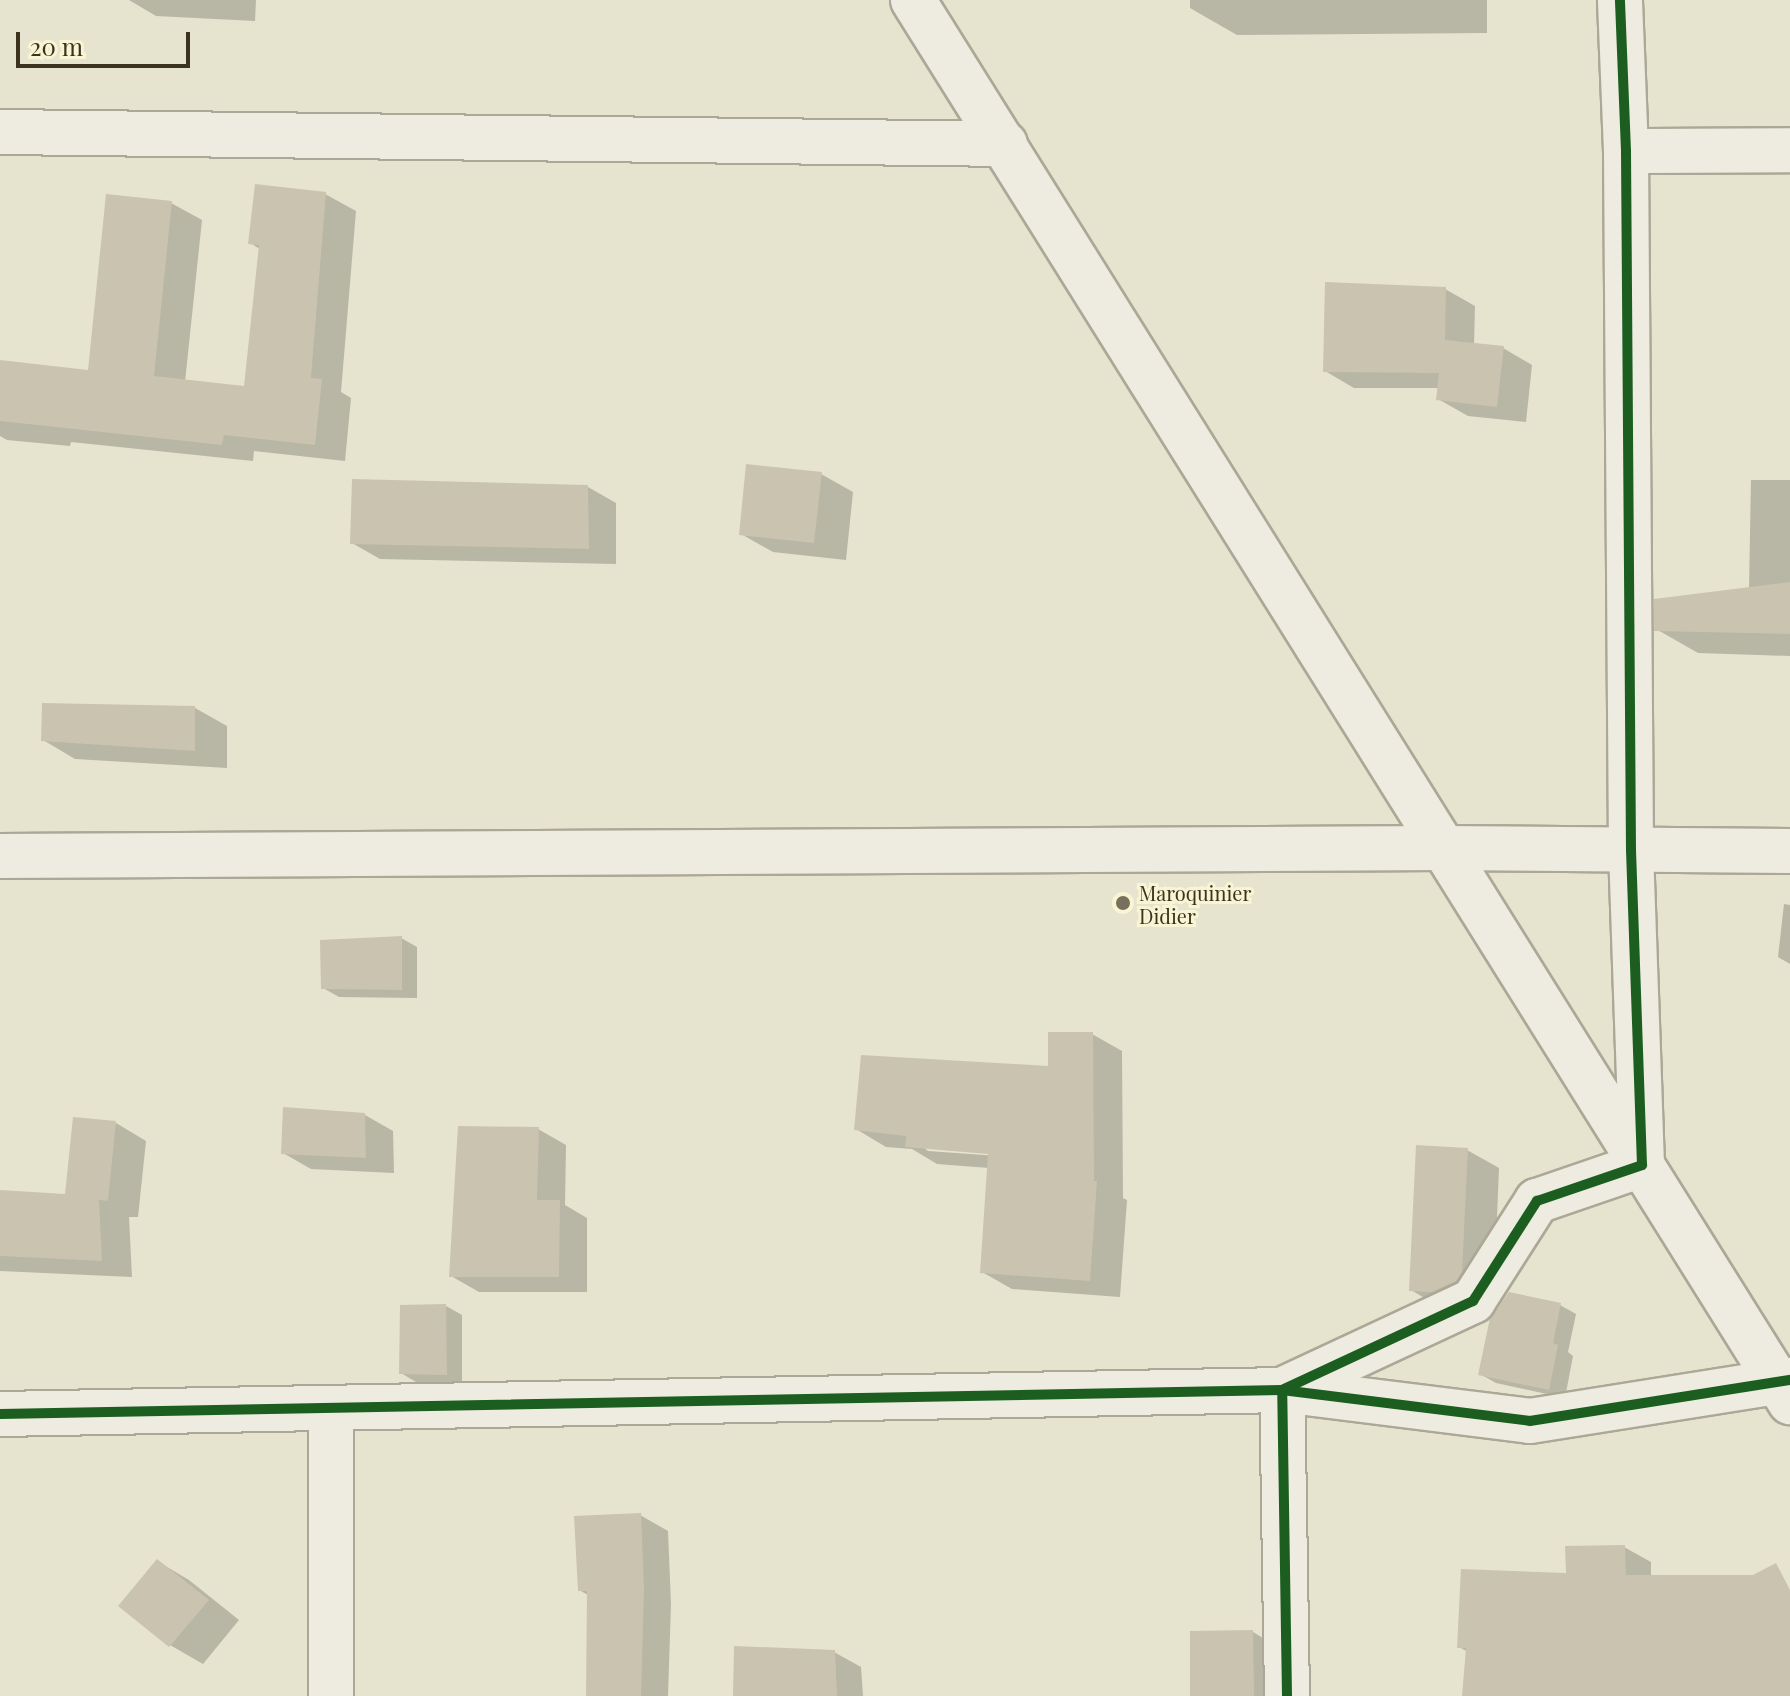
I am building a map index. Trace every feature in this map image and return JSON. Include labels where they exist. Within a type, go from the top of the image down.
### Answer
[{"type":"street","points":[[0,1414],[1282,1390],[1530,1421],[1785,1388],[1441,848],[913,0]]},
{"type":"street","points":[[1620,0],[1626,151],[1631,850],[1642,1165]]},
{"type":"street","points":[[0,132],[1005,144]]},
{"type":"street","points":[[1626,151],[1790,150]]},
{"type":"street","points":[[0,856],[1441,848],[1790,851]]},
{"type":"street","points":[[1282,1390],[1473,1301],[1537,1201],[1642,1165]]},
{"type":"street","points":[[1282,1390],[1287,1696]]},
{"type":"street","points":[[331,1408],[331,1696]]},
{"type":"building","points":[[255,184],[326,192],[311,378],[322,379],[315,445],[224,435],[222,445],[0,421],[0,360],[88,370],[106,194],[172,201],[154,376],[244,386],[259,245],[248,244]]},
{"type":"building","points":[[1325,282],[1446,287],[1445,340],[1504,346],[1497,407],[1436,400],[1439,373],[1323,372]]},
{"type":"building","points":[[746,464],[822,472],[814,543],[739,535]]},
{"type":"building","points":[[352,479],[588,485],[589,549],[350,544]]},
{"type":"building","points":[[1790,582],[1790,634],[1654,631],[1654,599]]},
{"type":"building","points":[[42,703],[195,706],[195,751],[41,741]]},
{"type":"building","points":[[402,936],[402,990],[321,989],[320,940]]},
{"type":"building","points":[[1048,1032],[1093,1032],[1094,1181],[1097,1181],[1090,1281],[980,1273],[988,1154],[905,1147],[906,1136],[854,1130],[861,1055],[1048,1066]]},
{"type":"building","points":[[283,1107],[365,1113],[366,1158],[281,1154]]},
{"type":"building","points":[[73,1117],[116,1121],[108,1201],[99,1200],[102,1261],[0,1256],[0,1190],[65,1194]]},
{"type":"building","points":[[458,1126],[539,1127],[537,1200],[560,1200],[559,1277],[449,1277]]},
{"type":"building","points":[[1416,1145],[1468,1148],[1462,1272],[1456,1281],[1432,1292],[1409,1291]]},
{"type":"building","points":[[1509,1292],[1561,1303],[1553,1343],[1558,1345],[1549,1390],[1478,1375],[1490,1318]]},
{"type":"building","points":[[446,1304],[447,1375],[399,1374],[400,1305]]},
{"type":"building","points":[[641,1513],[644,1588],[641,1696],[586,1696],[587,1591],[578,1591],[574,1516]]},
{"type":"building","points":[[1625,1545],[1626,1575],[1753,1575],[1776,1563],[1790,1590],[1790,1696],[1462,1696],[1466,1648],[1457,1648],[1461,1569],[1566,1573],[1565,1546]]},
{"type":"building","points":[[157,1559],[209,1600],[169,1647],[118,1606]]},
{"type":"building","points":[[1253,1630],[1254,1696],[1190,1696],[1190,1631]]},
{"type":"building","points":[[734,1646],[835,1650],[837,1696],[733,1696]]},
{"type":"cycle path","points":[[1287,1696],[1282,1390],[1473,1301],[1537,1201],[1642,1165],[1631,850],[1626,151],[1620,0]]},
{"type":"cycle path","points":[[0,1414],[1282,1390],[1530,1421],[1790,1380]]},
{"type":"place","name":"Maroquinier Didier","points":[[1123,903]]}]
